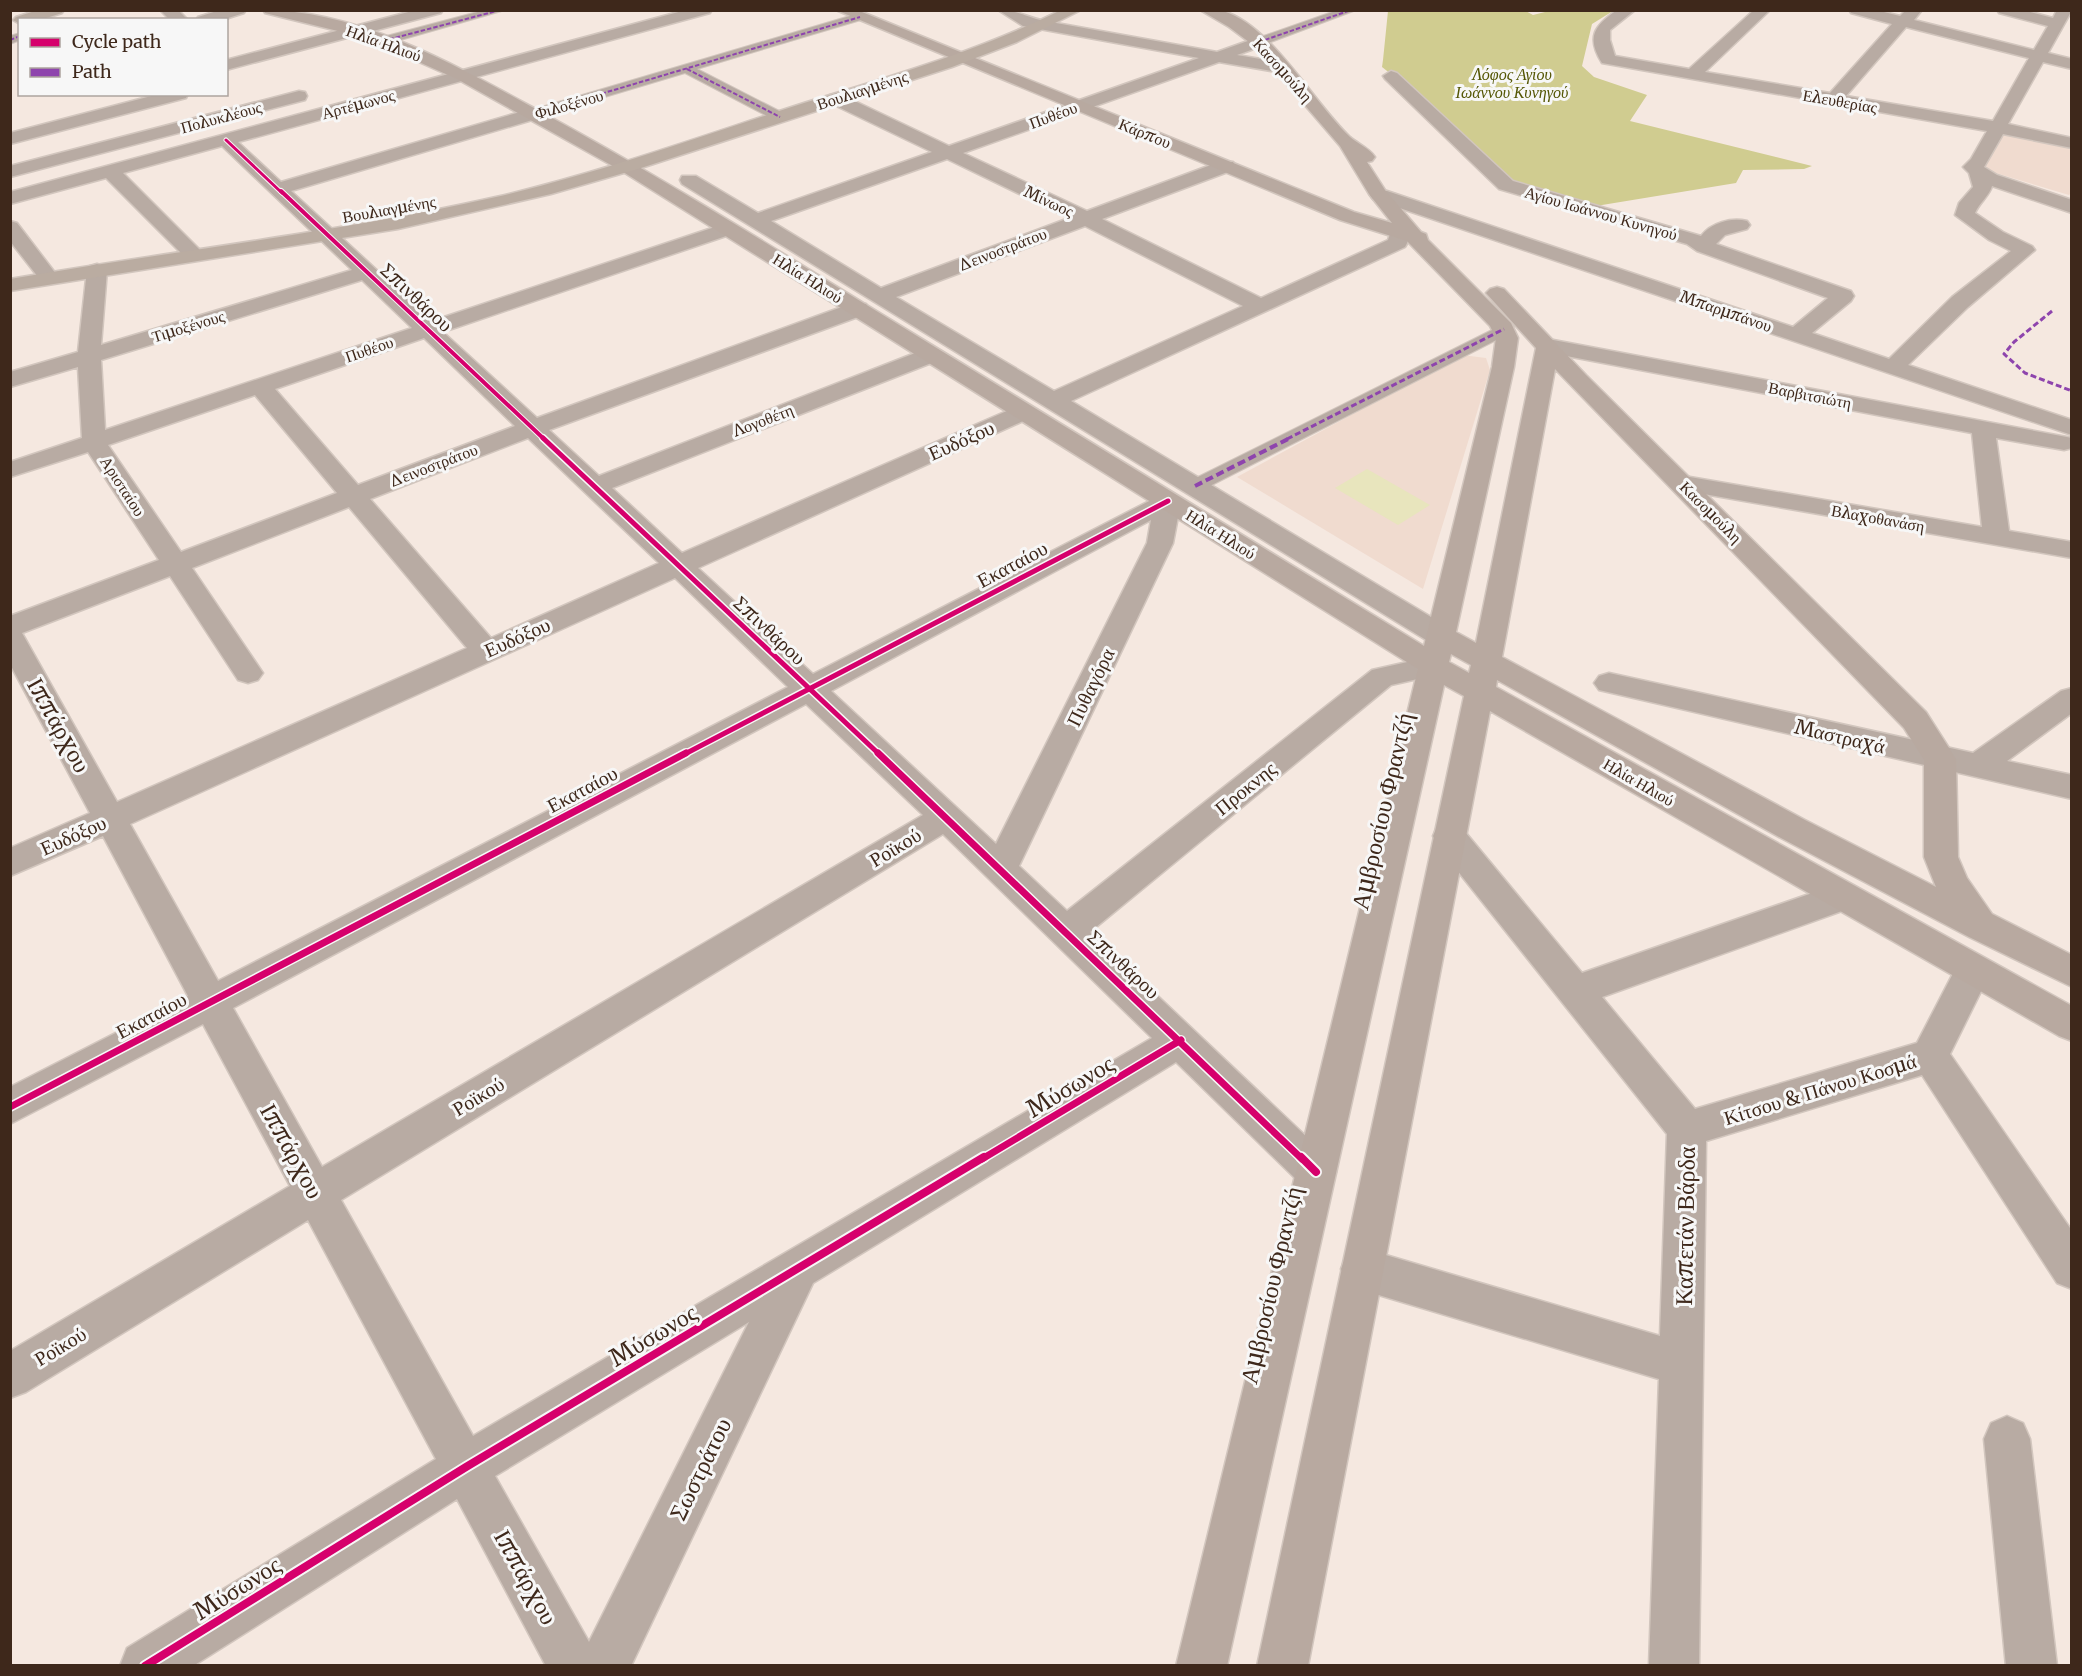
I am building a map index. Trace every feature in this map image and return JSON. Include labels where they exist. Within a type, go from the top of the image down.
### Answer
[{"type":"main road","points":[[27,18],[57,10]]},
{"type":"main road","name":"Ηλία Ηλιού","points":[[270,10],[358,39]]},
{"type":"main road","name":"Κάρπου","points":[[843,10],[1347,216],[1408,235],[1451,241]]},
{"type":"main road","name":"Βουλιαγμένης","points":[[10,285],[454,212],[627,166],[962,58],[1045,26],[1074,10]]},
{"type":"main road","name":"Κασομούλη","points":[[1207,10],[1243,27],[1259,42],[1348,145],[1387,174],[1578,380],[1684,484],[1915,720],[1940,759]]},
{"type":"main road","name":"Ηλία Ηλιού","points":[[383,41],[463,76],[627,166],[1024,412],[1182,494],[1841,897],[2072,1026]]},
{"type":"main road","name":"Κασομούλη","points":[[1348,145],[1361,172],[1408,235],[1502,326]]},
{"type":"main road","points":[[1347,216],[1372,214],[1384,200]]},
{"type":"main road","name":"Αμβροσίου Φραντζή","points":[[1201,1665],[1503,367],[1507,338],[1502,326]]},
{"type":"main road","points":[[1282,1665],[1548,346]]},
{"type":"main road","name":"Ηλία Ηλιού","points":[[1482,676],[1783,824],[2072,972]]},
{"type":"main road","points":[[1940,759],[1941,857],[1952,884],[1981,927]]},
{"type":"street","points":[[210,18],[239,10]]},
{"type":"street","points":[[368,10],[391,22]]},
{"type":"street","points":[[358,39],[391,22],[436,10]]},
{"type":"street","points":[[228,64],[358,39],[383,41],[500,10]]},
{"type":"street","name":"Αρτέμωνος","points":[[10,198],[705,10]]},
{"type":"street","points":[[1005,10],[1023,21],[1045,26],[1283,68]]},
{"type":"street","name":"Πυθέου","points":[[757,220],[1351,10]]},
{"type":"street","name":"Ελευθερίας","points":[[1628,10],[1601,29],[1599,34],[1608,60],[1997,127],[2072,143]]},
{"type":"street","points":[[1692,75],[1763,10]]},
{"type":"street","points":[[1856,10],[2072,64]]},
{"type":"street","points":[[1833,100],[1902,22],[1916,10]]},
{"type":"street","points":[[2004,10],[2061,17],[1972,167],[1978,173],[2072,207]]},
{"type":"street","name":"Φιλοξένου","points":[[277,189],[860,17]]},
{"type":"street","points":[[228,50],[244,60]]},
{"type":"street","points":[[410,68],[432,62]]},
{"type":"street","points":[[687,69],[780,117]]},
{"type":"street","name":"Αγίου Ιωάννου Κυνηγού","points":[[1391,76],[1506,185],[1694,240],[1704,247],[1843,296],[1797,335]]},
{"type":"street","name":"Πολυκλέους","points":[[10,172],[318,91]]},
{"type":"street","points":[[114,96],[168,156]]},
{"type":"street","points":[[10,139],[173,96]]},
{"type":"street","name":"Μίνωος","points":[[836,99],[1085,218],[1261,306]]},
{"type":"street","name":"Σπινθάρου","points":[[226,140],[1001,868],[1316,1172]]},
{"type":"street","name":"Δεινοστράτου","points":[[880,295],[1226,166]]},
{"type":"street","points":[[110,171],[194,255]]},
{"type":"street","points":[[1893,367],[1960,302],[2025,250],[1996,236],[1965,215],[1970,203],[1983,188],[1978,173]]},
{"type":"street","name":"Ηλία Ηλιού","points":[[689,180],[1054,400],[1182,494]]},
{"type":"street","name":"Μπαρμπάνου","points":[[1384,200],[1417,208],[1893,367],[2070,430]]},
{"type":"street","points":[[1704,247],[1710,235],[1717,229],[1740,225]]},
{"type":"street","points":[[10,228],[49,278]]},
{"type":"street","name":"Πυθέου","points":[[10,470],[728,229]]},
{"type":"street","points":[[1451,241],[1484,230]]},
{"type":"street","points":[[1054,400],[1398,243],[1408,235]]},
{"type":"street","name":"Αρισταίου","points":[[97,270],[90,356],[94,442],[248,673]]},
{"type":"street","name":"Τιμοξένους","points":[[10,380],[366,272]]},
{"type":"street","name":"Δεινοστράτου","points":[[10,627],[532,428],[858,309]]},
{"type":"street","name":"Εκαταίου","points":[[10,1107],[1502,326]]},
{"type":"street","name":"Βαρβιτσιώτη","points":[[1548,346],[1983,428],[2070,430]]},
{"type":"street","name":"Λογοθέτη","points":[[595,486],[931,354]]},
{"type":"street","points":[[260,386],[486,651]]},
{"type":"street","name":"Ευδόξου","points":[[10,863],[1024,412]]},
{"type":"street","points":[[1983,428],[1997,538]]},
{"type":"street","name":"Βλαχοθανάση","points":[[1684,484],[2072,550]]},
{"type":"street","name":"Πυθαγόρα","points":[[1001,868],[1182,494]]},
{"type":"street","name":"Ιππάρχου","points":[[10,636],[574,1665]]},
{"type":"street","name":"Προκνης","points":[[1066,931],[1382,678],[1438,651]]},
{"type":"street","name":"Μαστραχά","points":[[1609,683],[2072,787]]},
{"type":"street","points":[[1979,765],[2072,698]]},
{"type":"street","name":"Ροϊκού","points":[[10,1376],[945,817]]},
{"type":"street","name":"Καπετάν Βάρδα","points":[[1449,836],[1687,1128],[1674,1665]]},
{"type":"street","points":[[1576,991],[1841,897]]},
{"type":"street","name":"Κίτσου & Πάνου Κοσμά","points":[[1687,1128],[1930,1056],[1973,971]]},
{"type":"street","name":"Μύσωνος","points":[[145,1665],[466,1467],[1181,1040]]},
{"type":"street","points":[[1930,1056],[2072,1268]]},
{"type":"street","points":[[1362,1269],[1681,1364]]},
{"type":"street","name":"Σωστράτου","points":[[604,1665],[796,1272]]},
{"type":"street","points":[[2007,1439],[2032,1665]]},
{"type":"shaded area","points":[[2004,133],[2071,148],[2071,193],[2069,195],[1979,168]]},
{"type":"shaded area","points":[[1462,355],[1486,358],[1490,370],[1423,589],[1237,477]]},
{"type":"shaded area","points":[[1367,469],[1430,505],[1398,525],[1335,488]]},
{"type":"green space","name":"Λόφος Αγίου Ιωάννου Κυνηγού","points":[[1524,10],[1533,15],[1549,11],[1613,11],[1592,24],[1582,66],[1594,77],[1647,95],[1630,121],[1812,166],[1804,169],[1743,170],[1736,183],[1596,206],[1511,182],[1420,97],[1382,67],[1388,11]]},
{"type":"marked path","points":[[383,41],[500,10]]},
{"type":"marked path","points":[[1259,42],[1351,10]]},
{"type":"marked path","points":[[533,114],[860,17]]},
{"type":"marked path","points":[[10,40],[18,37]]},
{"type":"marked path","points":[[687,69],[780,117]]},
{"type":"marked path","points":[[2052,311],[2014,342],[2004,354],[2025,373],[2072,391]]},
{"type":"marked path","points":[[1195,486],[1504,329]]},
{"type":"cycle path","points":[[226,140],[1001,869],[1316,1172]]},
{"type":"cycle path","points":[[10,1107],[1168,501]]},
{"type":"cycle path","points":[[145,1666],[466,1467],[1181,1040]]}]
